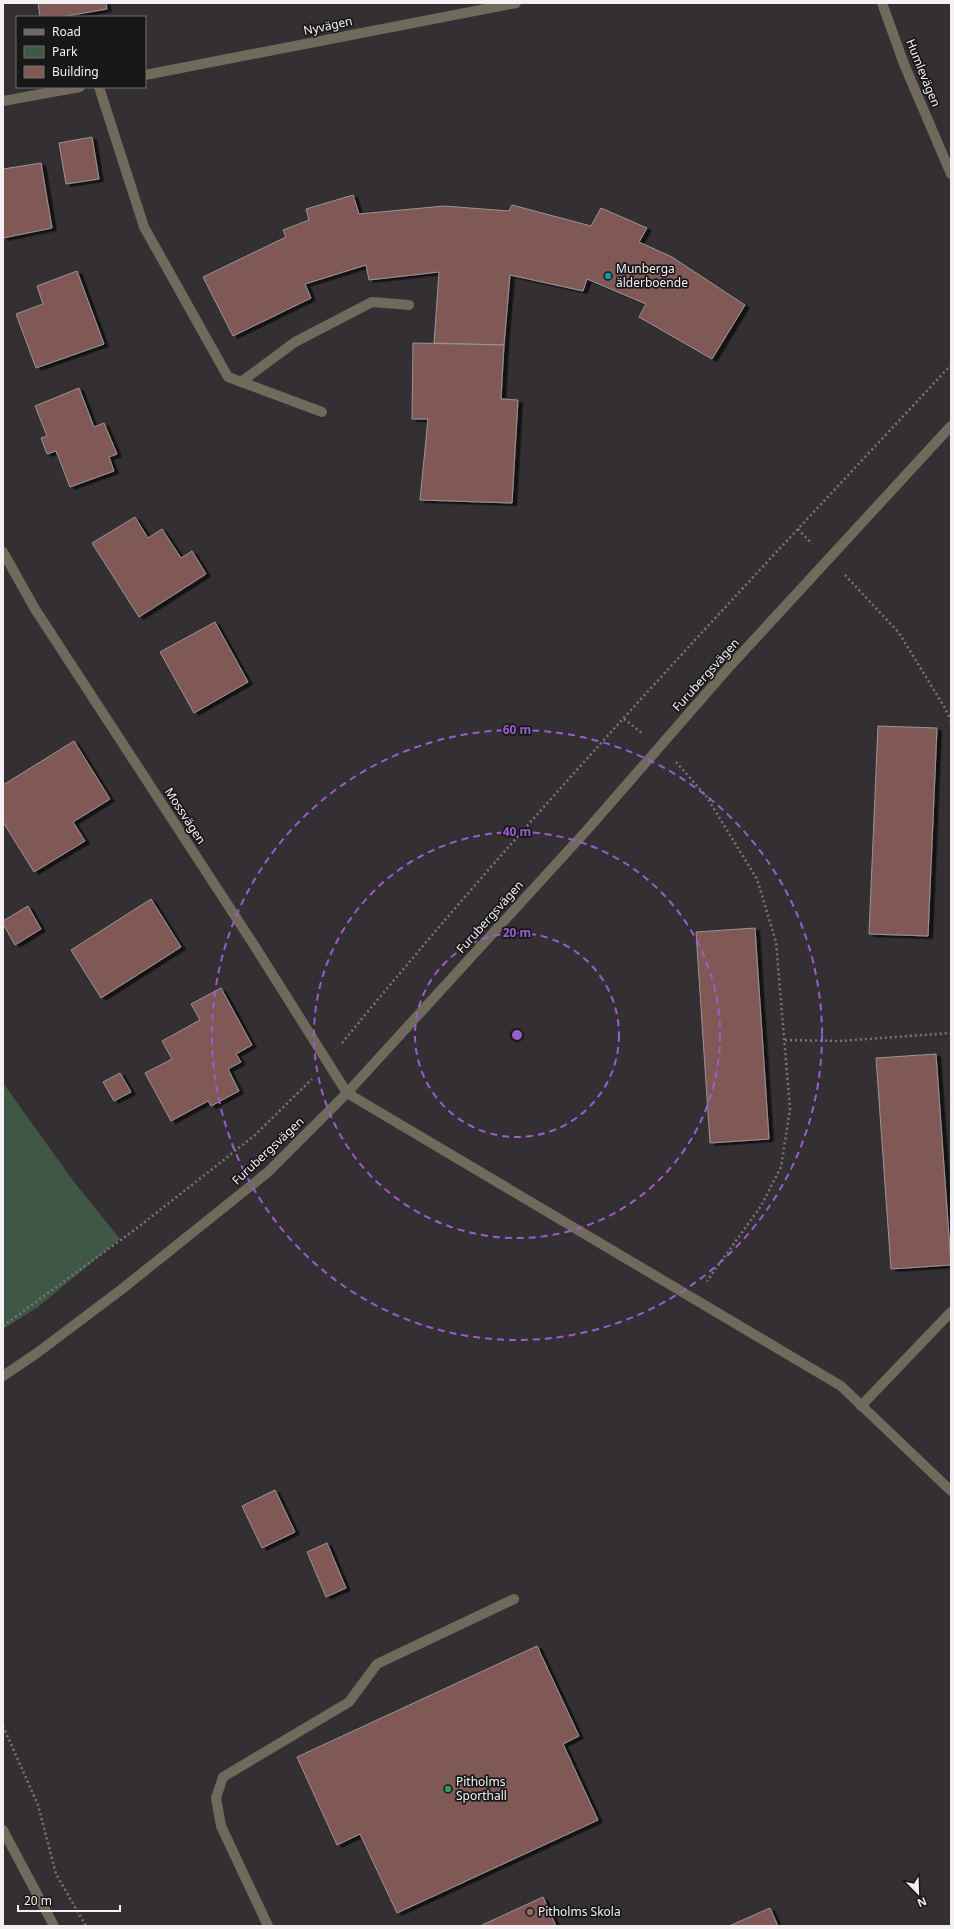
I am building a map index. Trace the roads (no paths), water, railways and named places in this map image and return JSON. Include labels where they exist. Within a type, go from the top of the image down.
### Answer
[{"type":"street","name":"Nyvägen","points":[[146,75],[516,3]]},
{"type":"street","name":"Humlevägen","points":[[882,3],[904,64],[951,174]]},
{"type":"street","points":[[3,101],[74,88]]},
{"type":"street","points":[[99,88],[144,227],[228,377],[322,412]]},
{"type":"street","points":[[241,382],[295,342],[372,302],[409,305]]},
{"type":"street","name":"Furubergsvägen","points":[[3,1376],[122,1289],[268,1172],[347,1093],[587,830],[730,666],[951,426]]},
{"type":"street","name":"Mossvägen","points":[[3,552],[35,610],[250,938],[347,1093]]},
{"type":"street","points":[[347,1093],[841,1386],[951,1491]]},
{"type":"street","points":[[862,1406],[951,1312]]},
{"type":"street","points":[[268,1926],[221,1826],[216,1798],[223,1777],[349,1702],[377,1664],[514,1599]]},
{"type":"street","points":[[3,1830],[54,1926]]},
{"type":"place","name":"Munberga älderboende","points":[[608,276]]},
{"type":"place","name":"Pitholms Sporthall","points":[[448,1789]]},
{"type":"place","name":"Pitholms Skola","points":[[530,1912]]}]
